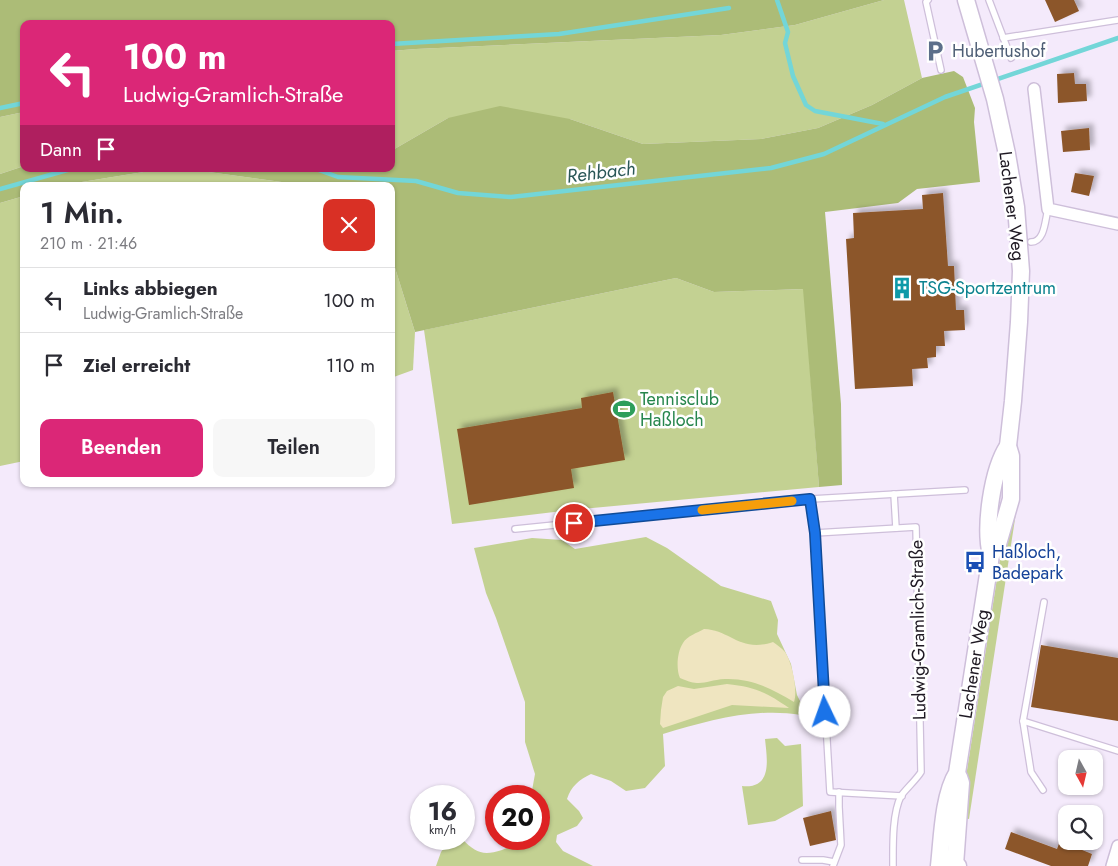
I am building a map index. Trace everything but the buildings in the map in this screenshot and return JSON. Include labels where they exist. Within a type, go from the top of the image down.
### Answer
[{"type":"main road","name":"Lachener Weg","points":[[951,866],[944,821],[951,782],[957,773],[992,555],[988,543],[991,495],[1001,456],[1008,446],[1016,362],[1020,271],[1016,207],[1007,154],[995,99],[966,0]]},
{"type":"street","points":[[1034,89],[1048,209],[1118,224]]},
{"type":"street","points":[[1112,866],[1118,846]]},
{"type":"lane","points":[[928,0],[926,2],[941,70]]},
{"type":"lane","points":[[989,0],[1011,58]]},
{"type":"lane","points":[[1003,38],[1118,20]]},
{"type":"lane","points":[[1031,242],[1041,239],[1048,209]]},
{"type":"lane","points":[[515,529],[810,499],[965,490]]},
{"type":"lane","points":[[894,494],[896,528]]},
{"type":"lane","points":[[810,499],[815,533],[830,792],[902,796]]},
{"type":"lane","name":"Ludwig-Gramlich-Straße","points":[[815,533],[916,527],[922,772],[902,796],[894,822],[894,866]]},
{"type":"lane","points":[[1043,790],[1031,772],[1023,720],[1044,602]]},
{"type":"lane","points":[[1023,720],[1118,751]]},
{"type":"lane","points":[[802,860],[823,860],[834,864],[841,845],[838,807],[839,792]]},
{"type":"green space","points":[[0,0],[884,0],[795,25],[721,35],[395,51],[395,20],[20,20],[20,113],[0,117]]},
{"type":"green space","points":[[884,0],[904,0],[922,78],[872,105],[818,128],[761,139],[643,144],[570,119],[448,118],[395,149],[395,51],[721,35],[795,25]]},
{"type":"green space","points":[[954,71],[963,77],[975,108],[974,122],[980,182],[917,189],[898,203],[825,212],[841,404],[842,485],[819,487],[803,289],[714,292],[676,278],[415,332],[395,268],[395,182],[282,182],[209,172],[395,172],[395,149],[448,118],[500,106],[570,119],[643,144],[761,139],[818,128],[872,105],[922,78]]},
{"type":"green space","points":[[20,113],[20,167],[0,174],[0,117]]},
{"type":"green space","points":[[20,167],[20,172],[143,172],[82,182],[20,182],[20,197],[0,203],[0,174]]},
{"type":"green space","points":[[143,172],[209,172],[282,182],[82,182]]},
{"type":"green space","points":[[20,197],[20,462],[0,466],[0,203]]},
{"type":"green space","points":[[395,268],[415,332],[413,370],[395,377]]},
{"type":"green space","name":"Tennisclub Haßloch","points":[[676,278],[714,292],[804,289],[819,487],[571,510],[452,524],[424,330]]},
{"type":"green space","points":[[1017,506],[969,819],[964,818],[967,770],[1003,540]]},
{"type":"green space","points":[[646,537],[667,548],[721,586],[771,601],[778,620],[777,634],[791,664],[797,695],[802,705],[801,715],[784,713],[749,714],[714,720],[663,734],[665,766],[645,788],[626,791],[611,781],[591,774],[579,781],[571,790],[567,799],[583,818],[577,826],[557,835],[556,842],[563,851],[593,866],[436,866],[442,850],[475,849],[490,853],[502,850],[550,850],[550,785],[533,785],[535,774],[525,742],[525,702],[486,593],[474,548],[532,538],[562,540],[575,549]]},
{"type":"green space","points":[[777,738],[785,746],[801,744],[803,806],[775,821],[748,825],[742,786],[752,786],[759,783],[763,778],[767,763],[765,739]]},
{"type":"sand","points":[[704,629],[722,633],[752,645],[773,642],[781,648],[788,657],[792,669],[795,684],[794,702],[770,689],[744,680],[725,679],[694,683],[680,678],[678,670],[679,651],[687,638]]},
{"type":"sand","points":[[727,684],[760,691],[789,708],[732,705],[663,728],[660,724],[663,697],[667,691],[678,686],[694,689]]},
{"type":"waterway","name":"Rehbach","points":[[777,0],[788,32],[785,43],[793,76],[806,105],[815,111],[883,124]]},
{"type":"waterway","points":[[395,44],[559,34],[729,8]]},
{"type":"waterway","name":"Rehbach","points":[[324,172],[338,177],[416,181],[458,193],[511,197],[771,168],[824,154],[945,97],[1118,38]]},
{"type":"waterway","points":[[0,108],[20,104]]},
{"type":"waterway","name":"Rehbach","points":[[25,182],[60,172]]},
{"type":"waterway","name":"Rehbach","points":[[0,189],[20,183]]},
{"type":"slow traffic","points":[[702,510],[792,501]]},
{"type":"place","name":"Hubertushof","points":[[935,51]]},
{"type":"place","name":"TSG-Sportzentrum","points":[[902,288]]},
{"type":"place","name":"Tennisclub Haßloch","points":[[624,409]]},
{"type":"place","name":"Haßloch, Badepark","points":[[975,562]]},
{"type":"route","points":[[574,523],[810,499],[815,533],[825,712]]}]
